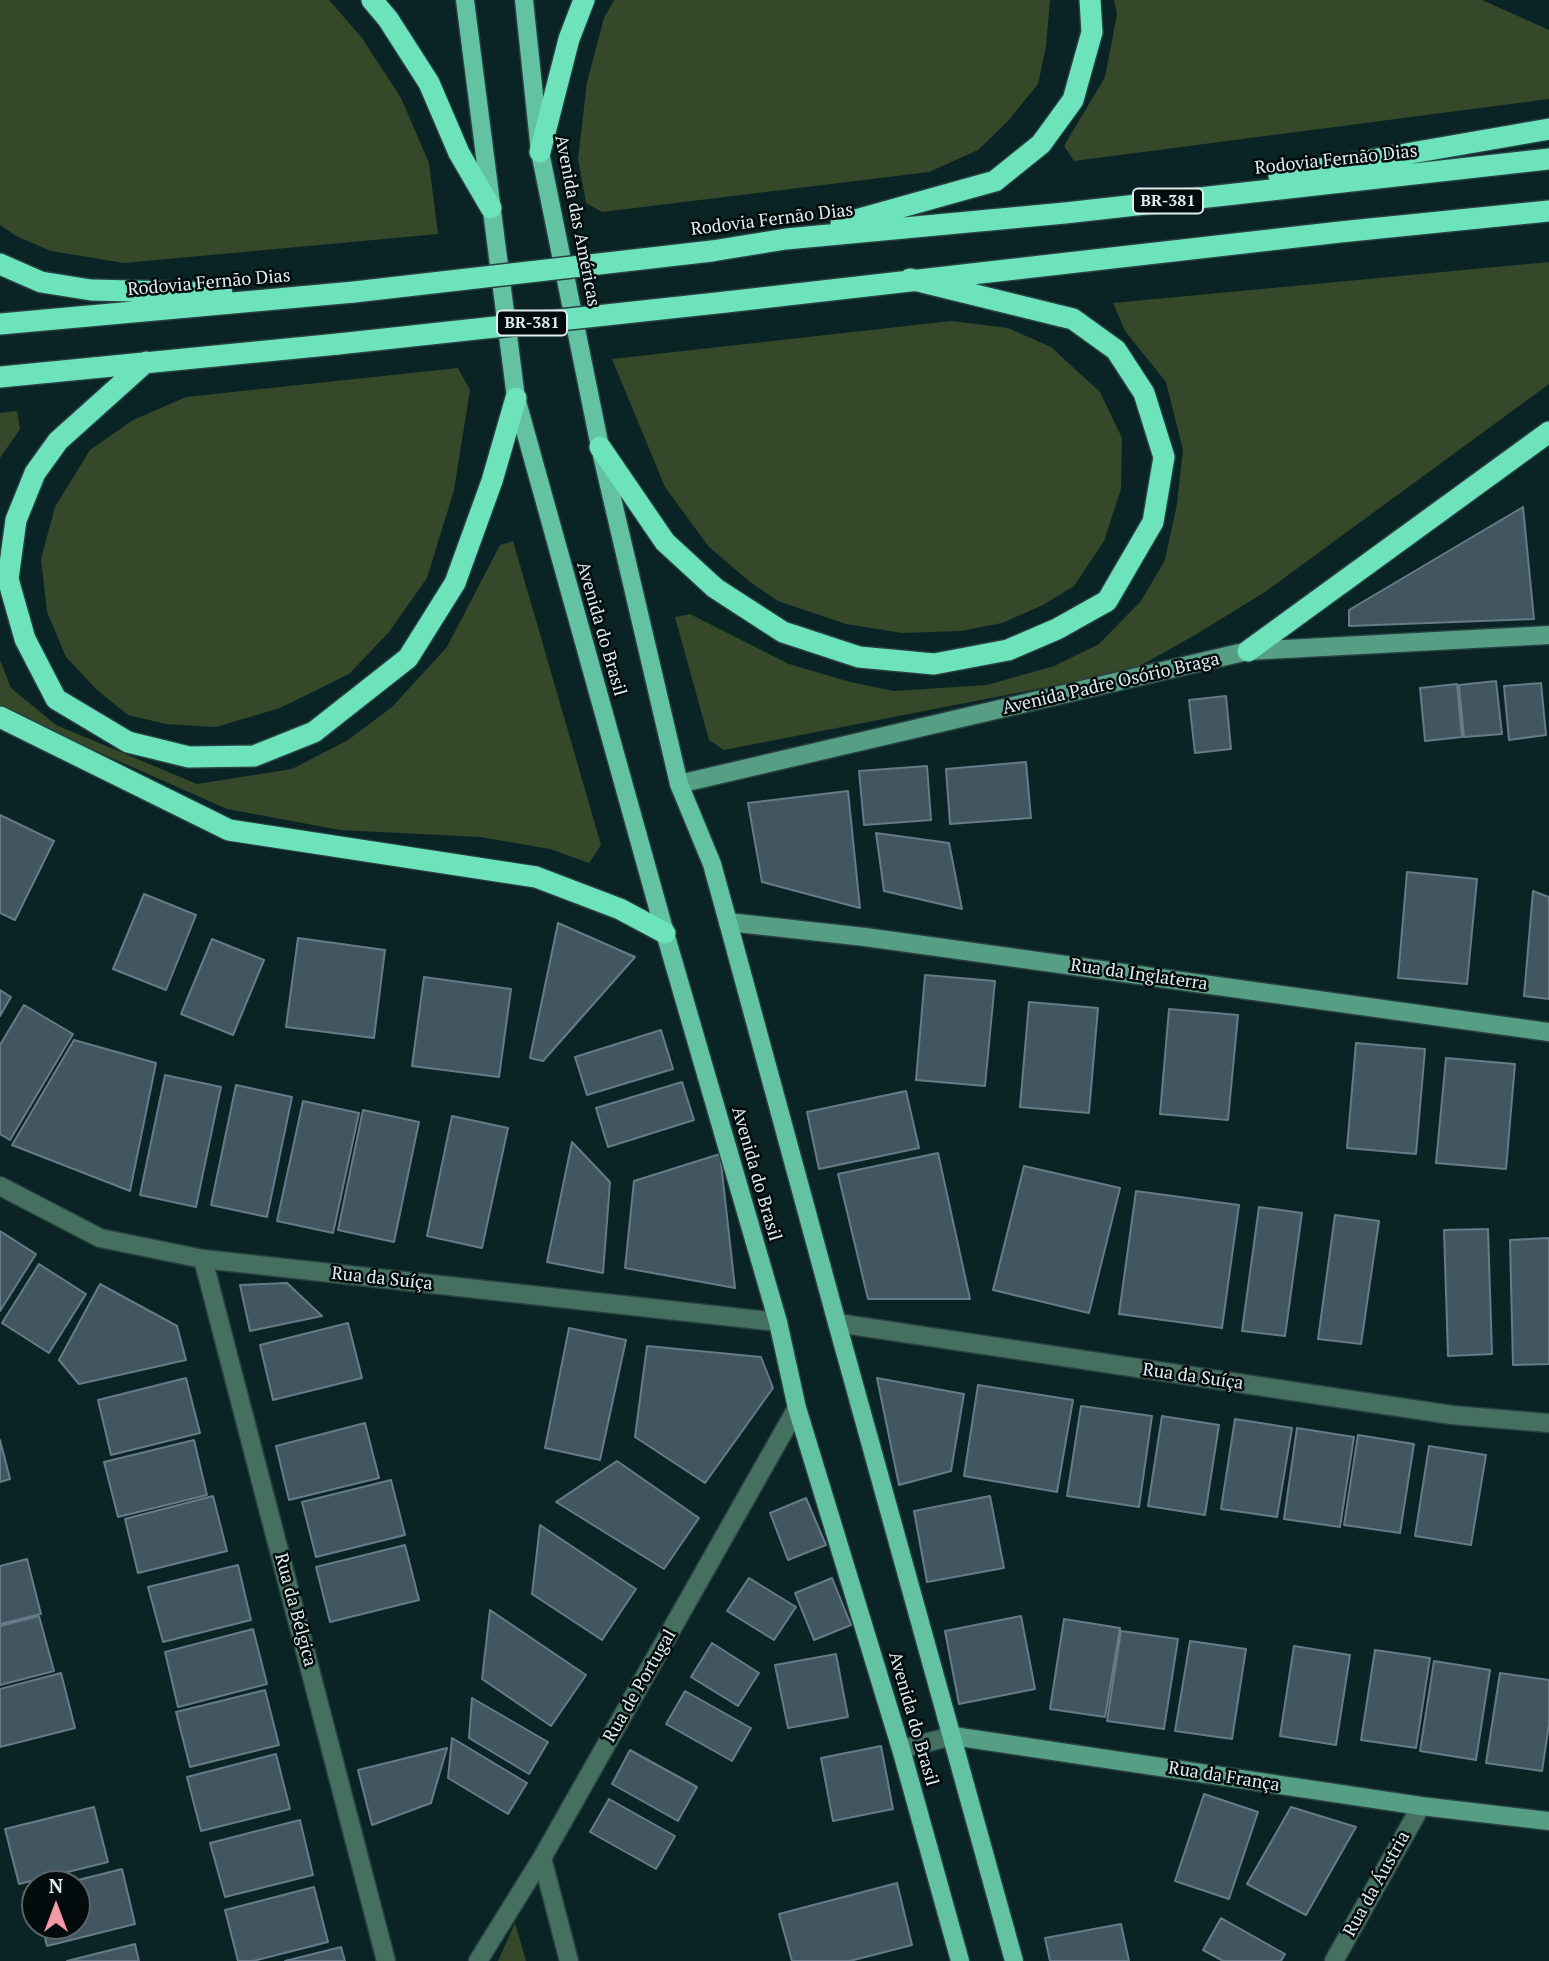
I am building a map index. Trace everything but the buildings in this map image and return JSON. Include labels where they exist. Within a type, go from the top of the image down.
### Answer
[{"type":"highway","points":[[372,0],[388,19],[429,83],[459,153],[492,208]]},
{"type":"highway","points":[[540,152],[569,40],[584,0]]},
{"type":"highway","points":[[786,239],[995,181],[1041,144],[1073,100],[1092,32],[1090,0]]},
{"type":"highway","name":"BR-381","points":[[1065,213],[1549,130]]},
{"type":"highway","name":"Rodovia Fernão Dias","points":[[0,324],[322,296],[712,251],[786,239],[1065,213],[1549,159]]},
{"type":"highway","name":"BR-381","points":[[0,377],[338,344],[910,279],[1549,211]]},
{"type":"highway","name":"BR-381","points":[[0,264],[41,282],[91,290],[322,296]]},
{"type":"highway","points":[[600,447],[665,542],[715,588],[783,632],[859,657],[934,664],[1008,650],[1058,629],[1107,601],[1153,522],[1164,457],[1144,393],[1116,351],[1073,319],[910,279]]},
{"type":"highway","points":[[146,362],[58,441],[35,473],[16,520],[8,579],[25,639],[56,699],[128,742],[189,757],[254,756],[314,732],[408,658],[455,583],[492,481],[516,398]]},
{"type":"highway","points":[[1248,651],[1549,432]]},
{"type":"highway","points":[[0,717],[229,830],[536,877],[620,909],[665,933]]},
{"type":"main road","points":[[465,0],[516,398]]},
{"type":"main road","name":"Avenida das Américas","points":[[524,0],[540,152],[600,447]]},
{"type":"main road","name":"Avenida do Brasil","points":[[516,398],[665,933],[778,1322],[797,1408],[901,1749],[960,1961]]},
{"type":"main road","name":"Avenida do Brasil","points":[[600,447],[679,784],[712,864],[729,922],[1014,1961]]},
{"type":"street","name":"Avenida Padre Osório Braga","points":[[679,784],[1248,651],[1549,635]]},
{"type":"street","name":"Rua da Inglaterra","points":[[729,922],[865,937],[1549,1032]]},
{"type":"street","name":"Rua da Suíça","points":[[0,1186],[100,1238],[203,1259],[778,1322]]},
{"type":"street","name":"Rua da Bélgica","points":[[203,1259],[386,1961]]},
{"type":"street","name":"Rua da Suíça","points":[[837,1323],[1452,1415],[1549,1423]]},
{"type":"street","name":"Rua de Portugal","points":[[478,1961],[542,1858],[797,1408]]},
{"type":"street","name":"Rua da França","points":[[901,1749],[953,1736],[1421,1806],[1549,1821]]},
{"type":"street","name":"Rua da Áustria","points":[[1334,1961],[1421,1806]]},
{"type":"street","points":[[542,1858],[569,1961]]},
{"type":"green space","points":[[0,0],[329,0],[362,38],[401,98],[429,163],[438,234],[124,263],[51,251],[16,236],[0,225]]},
{"type":"green space","points":[[614,0],[1050,0],[1046,47],[1038,84],[1007,122],[978,150],[929,172],[602,212],[586,203],[578,159],[587,82],[604,18]]},
{"type":"green space","points":[[1114,0],[1482,0],[1549,30],[1549,99],[1074,161],[1064,146],[1105,77],[1117,14]]},
{"type":"green space","points":[[1549,262],[1549,384],[1265,592],[1195,635],[1136,668],[1073,682],[724,750],[709,740],[675,617],[690,614],[789,664],[850,682],[894,691],[987,685],[1054,666],[1099,644],[1141,601],[1165,560],[1177,504],[1183,450],[1166,382],[1125,331],[1113,303]]},
{"type":"green space","points":[[951,321],[1008,328],[1051,347],[1100,392],[1122,438],[1121,489],[1104,541],[1074,586],[1043,605],[1002,623],[961,631],[902,633],[846,624],[778,601],[750,582],[709,547],[665,487],[612,359]]},
{"type":"green space","points":[[458,368],[470,390],[454,490],[427,578],[389,632],[349,674],[280,708],[216,727],[166,724],[128,715],[96,689],[66,657],[47,612],[41,559],[55,507],[90,450],[133,420],[186,397]]},
{"type":"green space","points":[[17,411],[20,429],[0,458],[0,413]]},
{"type":"green space","points":[[513,541],[601,845],[589,863],[550,849],[480,837],[340,830],[227,809],[0,706],[0,660],[11,688],[56,725],[197,784],[292,769],[348,740],[392,707],[447,647],[500,545]]},
{"type":"green space","points":[[515,1923],[526,1961],[498,1961]]}]
